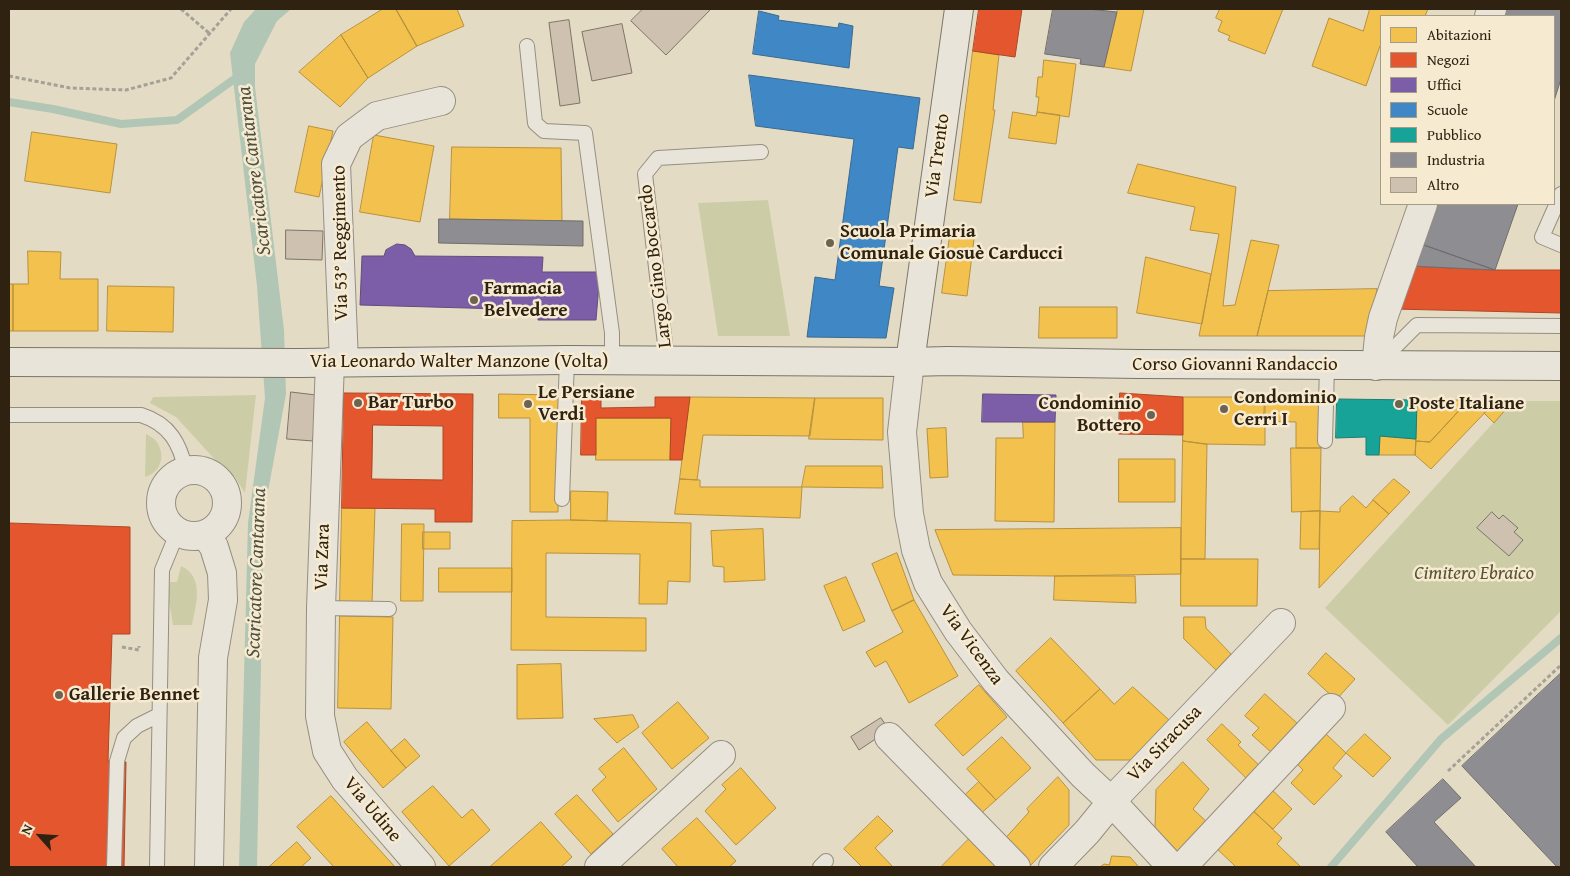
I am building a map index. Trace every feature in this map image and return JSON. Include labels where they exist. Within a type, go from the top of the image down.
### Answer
[{"type":"street","name":"Via Trento","points":[[910,362],[959,9]]},
{"type":"street","name":"Via 53° Reggimento","points":[[337,362],[336,164],[349,137],[377,116],[441,101]]},
{"type":"street","points":[[1376,366],[1383,318],[1423,205]]},
{"type":"street","name":"Via Leonardo Walter Manzone (Volta)","points":[[9,362],[612,360],[910,362]]},
{"type":"street","name":"Via Zara","points":[[327,751],[320,716],[321,608],[337,362]]},
{"type":"street","name":"Corso Giovanni Randaccio","points":[[910,362],[1561,366]]},
{"type":"street","name":"Via Vicenza","points":[[910,362],[902,418],[902,432],[909,514],[916,550],[928,583],[958,631],[996,681],[1083,775],[1112,801],[1172,867]]},
{"type":"street","points":[[186,471],[207,472],[220,483],[224,490],[227,504],[224,516],[213,530],[205,534],[196,536],[178,531],[169,524],[161,505],[163,491],[168,482],[178,474],[186,471]]},
{"type":"street","points":[[205,534],[214,547],[222,573],[223,600],[214,658],[210,867]]},
{"type":"street","name":"Via Siracusa","points":[[1053,867],[1087,832],[1112,801],[1281,623]]},
{"type":"street","points":[[1182,867],[1331,708]]},
{"type":"street","points":[[889,738],[1016,867]]},
{"type":"street","name":"Via Udine","points":[[327,751],[344,779],[421,867]]},
{"type":"street","points":[[598,867],[721,755]]},
{"type":"lane","points":[[527,46],[536,123],[544,131],[585,133],[612,333],[612,360]]},
{"type":"lane","name":"Largo Gino Boccardo","points":[[667,361],[645,174],[658,158],[761,152]]},
{"type":"lane","points":[[1561,194],[1542,237],[1561,246]]},
{"type":"lane","points":[[1376,366],[1417,325],[1561,326]]},
{"type":"lane","points":[[562,499],[567,360]]},
{"type":"lane","points":[[1325,441],[1327,366]]},
{"type":"lane","points":[[9,415],[141,416],[148,418],[163,426],[173,437],[182,453],[186,471]]},
{"type":"lane","points":[[157,867],[162,570],[178,531]]},
{"type":"lane","points":[[321,608],[390,609]]},
{"type":"lane","points":[[114,867],[117,761],[124,738],[137,726],[159,715]]},
{"type":"path","points":[[181,9],[209,33]]},
{"type":"path","points":[[9,76],[70,88],[126,90],[171,78],[231,9]]},
{"type":"path","points":[[1448,771],[1561,665]]},
{"type":"green space","points":[[768,200],[790,336],[718,336],[698,203]]},
{"type":"green space","points":[[256,395],[245,493],[235,477],[218,463],[176,417],[150,403],[153,397]]},
{"type":"green space","name":"Cimitero Ebraico","points":[[1513,401],[1561,401],[1561,611],[1448,725],[1325,608]]},
{"type":"green space","points":[[146,434],[157,442],[161,460],[154,472],[145,477]]},
{"type":"green space","points":[[181,566],[189,571],[196,584],[197,600],[192,625],[173,625],[168,594],[170,582],[177,582]]},
{"type":"water","name":"Scaricatore Cantarana","points":[[256,9],[291,9],[277,21],[255,64],[255,87],[284,330],[286,394],[264,513],[257,867],[239,867],[248,523],[265,398],[257,286],[230,53],[244,22]]},
{"type":"building: Abitazioni","points":[[383,9],[396,9],[417,46],[368,78],[341,35]]},
{"type":"building: Abitazioni","points":[[396,9],[457,9],[464,26],[417,46]]},
{"type":"building: Abitazioni","points":[[1118,9],[1144,9],[1131,71],[1104,67]]},
{"type":"building: Abitazioni","points":[[1220,9],[1283,9],[1265,54],[1228,40],[1230,36],[1218,31],[1222,21],[1216,18]]},
{"type":"building: Abitazioni","points":[[1370,9],[1428,9],[1425,15],[1380,15],[1380,46],[1366,86],[1312,66],[1329,18],[1363,31]]},
{"type":"building: Abitazioni","points":[[341,35],[368,78],[340,107],[299,72]]},
{"type":"building: Abitazioni","points":[[973,51],[999,55],[993,110],[995,110],[981,203],[954,200]]},
{"type":"building: Abitazioni","points":[[1044,60],[1076,64],[1069,117],[1037,112],[1039,97],[1036,97],[1038,77],[1042,77]]},
{"type":"building: Abitazioni","points":[[1013,112],[1036,116],[1037,112],[1060,115],[1056,144],[1009,138]]},
{"type":"building: Abitazioni","points":[[309,126],[333,131],[319,197],[295,192]]},
{"type":"building: Abitazioni","points":[[32,132],[117,144],[110,193],[25,181]]},
{"type":"building: Abitazioni","points":[[374,135],[434,146],[420,222],[360,212]]},
{"type":"building: Abitazioni","points":[[452,147],[561,148],[562,221],[450,219]]},
{"type":"building: Abitazioni","points":[[1138,164],[1236,187],[1223,306],[1235,305],[1251,240],[1279,245],[1257,336],[1199,336],[1219,234],[1190,230],[1195,207],[1128,193]]},
{"type":"building: Abitazioni","points":[[950,236],[974,239],[967,296],[942,293]]},
{"type":"building: Abitazioni","points":[[28,251],[61,252],[60,279],[98,279],[98,331],[13,331],[13,284],[28,284]]},
{"type":"building: Abitazioni","points":[[1146,257],[1211,274],[1202,324],[1137,313]]},
{"type":"building: Abitazioni","points":[[9,284],[13,284],[13,331],[9,331]]},
{"type":"building: Abitazioni","points":[[108,286],[174,287],[173,332],[107,331]]},
{"type":"building: Abitazioni","points":[[1377,289],[1369,336],[1257,336],[1268,291]]},
{"type":"building: Abitazioni","points":[[1040,307],[1117,307],[1117,338],[1039,338]]},
{"type":"building: Abitazioni","points":[[499,394],[559,395],[558,512],[530,512],[530,418],[499,418]]},
{"type":"building: Abitazioni","points":[[690,397],[815,398],[810,436],[703,435],[697,480],[680,479]]},
{"type":"building: Abitazioni","name":"Condominio Cerri I","points":[[1183,397],[1265,397],[1265,445],[1204,444],[1183,441]]},
{"type":"building: Abitazioni","points":[[1265,397],[1322,398],[1321,448],[1296,448],[1296,422],[1264,421]]},
{"type":"building: Abitazioni","points":[[815,398],[883,398],[883,440],[809,439]]},
{"type":"building: Abitazioni","points":[[1417,400],[1467,400],[1430,442],[1416,441]]},
{"type":"building: Abitazioni","points":[[1467,400],[1496,401],[1431,469],[1415,455],[1416,441],[1430,442]]},
{"type":"building: Abitazioni","points":[[1496,401],[1513,401],[1494,423],[1484,413]]},
{"type":"building: Abitazioni","points":[[596,418],[671,418],[670,460],[596,460]]},
{"type":"building: Abitazioni","points":[[1023,422],[1055,422],[1054,522],[995,521],[996,438],[1023,438]]},
{"type":"building: Abitazioni","points":[[946,428],[948,477],[930,478],[927,429]]},
{"type":"building: Abitazioni","points":[[1380,436],[1416,439],[1415,455],[1379,455]]},
{"type":"building: Abitazioni","points":[[1183,441],[1207,444],[1205,559],[1181,559]]},
{"type":"building: Abitazioni","points":[[1291,448],[1321,448],[1320,511],[1292,512]]},
{"type":"building: Abitazioni","points":[[1119,459],[1175,459],[1175,502],[1119,502]]},
{"type":"building: Abitazioni","points":[[806,466],[882,466],[883,488],[802,487]]},
{"type":"building: Abitazioni","points":[[680,479],[700,480],[700,487],[802,487],[800,518],[675,514]]},
{"type":"building: Abitazioni","points":[[1394,479],[1410,492],[1389,514],[1373,500]]},
{"type":"building: Abitazioni","points":[[571,491],[608,492],[607,521],[571,520]]},
{"type":"building: Abitazioni","points":[[1353,496],[1366,508],[1373,500],[1389,514],[1319,588],[1320,511],[1340,512],[1340,508]]},
{"type":"building: Abitazioni","points":[[342,508],[375,508],[372,603],[340,603]]},
{"type":"building: Abitazioni","points":[[1320,511],[1319,549],[1300,549],[1301,512]]},
{"type":"building: Abitazioni","points":[[571,520],[691,523],[690,582],[668,581],[667,604],[639,604],[640,554],[546,553],[546,617],[646,618],[646,651],[511,650],[512,521]]},
{"type":"building: Abitazioni","points":[[402,524],[424,524],[423,601],[401,601]]},
{"type":"building: Abitazioni","points":[[1181,528],[1181,574],[1055,576],[953,575],[935,530]]},
{"type":"building: Abitazioni","points":[[763,529],[765,580],[724,582],[724,567],[713,566],[711,531]]},
{"type":"building: Abitazioni","points":[[423,532],[450,532],[450,549],[423,549]]},
{"type":"building: Abitazioni","points":[[897,553],[914,600],[892,611],[872,564]]},
{"type":"building: Abitazioni","points":[[1181,559],[1258,559],[1257,606],[1181,606]]},
{"type":"building: Abitazioni","points":[[439,568],[512,568],[512,592],[439,592]]},
{"type":"building: Abitazioni","points":[[1055,576],[1135,576],[1136,603],[1054,600]]},
{"type":"building: Abitazioni","points":[[846,577],[865,621],[843,631],[824,586]]},
{"type":"building: Abitazioni","points":[[914,600],[958,676],[909,703],[886,661],[875,667],[866,652],[903,632],[892,611]]},
{"type":"building: Abitazioni","points":[[340,616],[393,617],[391,709],[338,708]]},
{"type":"building: Abitazioni","points":[[1184,617],[1205,617],[1206,628],[1231,654],[1216,670],[1184,639]]},
{"type":"building: Abitazioni","points":[[1051,638],[1100,689],[1063,723],[1016,671]]},
{"type":"building: Abitazioni","points":[[1326,653],[1355,679],[1336,700],[1308,674]]},
{"type":"building: Abitazioni","points":[[561,664],[563,718],[517,719],[517,665]]},
{"type":"building: Abitazioni","points":[[979,685],[1007,717],[963,756],[935,725]]},
{"type":"building: Abitazioni","points":[[1133,687],[1169,720],[1131,760],[1096,760],[1063,723],[1100,689],[1114,704]]},
{"type":"building: Abitazioni","points":[[1265,694],[1298,724],[1272,753],[1252,735],[1259,728],[1245,716]]},
{"type":"building: Abitazioni","points":[[678,702],[709,738],[672,769],[642,733]]},
{"type":"building: Abitazioni","points":[[633,715],[639,727],[617,743],[594,719]]},
{"type":"building: Abitazioni","points":[[367,722],[406,768],[383,788],[344,742]]},
{"type":"building: Abitazioni","points":[[1222,724],[1241,742],[1238,745],[1262,768],[1249,781],[1207,740]]},
{"type":"building: Abitazioni","points":[[1324,732],[1346,753],[1333,768],[1342,776],[1314,805],[1291,783],[1303,770],[1295,762]]},
{"type":"building: Abitazioni","points":[[1365,734],[1391,758],[1373,777],[1346,753]]},
{"type":"building: Abitazioni","points":[[1002,737],[1031,768],[996,800],[967,769]]},
{"type":"building: Abitazioni","points":[[405,739],[420,756],[406,768],[391,751]]},
{"type":"building: Abitazioni","points":[[624,748],[657,789],[618,822],[592,790],[606,777],[599,769]]},
{"type":"building: Abitazioni","points":[[1183,762],[1209,789],[1193,809],[1209,824],[1180,854],[1155,828],[1156,790]]},
{"type":"building: Abitazioni","points":[[741,768],[776,808],[736,845],[705,811],[726,789],[722,785]]},
{"type":"building: Abitazioni","points":[[1058,777],[1069,790],[1069,825],[1029,867],[1001,843],[1029,812],[1027,809]]},
{"type":"building: Abitazioni","points":[[979,782],[996,800],[977,817],[961,799]]},
{"type":"building: Abitazioni","points":[[433,786],[462,818],[472,809],[490,830],[449,866],[402,812]]},
{"type":"building: Abitazioni","points":[[1268,786],[1292,809],[1273,829],[1249,807]]},
{"type":"building: Abitazioni","points":[[577,795],[613,834],[591,854],[555,814]]},
{"type":"building: Abitazioni","points":[[331,796],[395,867],[334,867],[297,827]]},
{"type":"building: Abitazioni","points":[[1249,807],[1282,838],[1277,844],[1301,867],[1233,867],[1235,866],[1213,845]]},
{"type":"building: Abitazioni","points":[[878,816],[893,831],[875,848],[893,867],[862,867],[844,849]]},
{"type":"building: Abitazioni","points":[[697,818],[736,861],[729,867],[678,867],[662,849]]},
{"type":"building: Abitazioni","points":[[541,822],[572,857],[561,867],[490,867]]},
{"type":"building: Abitazioni","points":[[971,837],[1002,867],[941,867]]},
{"type":"building: Abitazioni","points":[[297,842],[311,858],[301,867],[269,867]]},
{"type":"building: Abitazioni","points":[[1112,856],[1130,857],[1139,867],[1100,867],[1104,864],[1109,865]]},
{"type":"building: Negozi","points":[[979,9],[1022,9],[1015,57],[973,51]]},
{"type":"building: Negozi","points":[[1410,266],[1495,270],[1561,270],[1561,313],[1394,309]]},
{"type":"building: Negozi","points":[[344,393],[473,394],[472,522],[435,522],[435,509],[342,508]],"holes":[[[373,425],[443,426],[443,480],[372,479]]]},
{"type":"building: Negozi","name":"Condominio Bottero","points":[[1120,393],[1183,397],[1183,435],[1119,434]]},
{"type":"building: Negozi","points":[[582,396],[601,396],[601,408],[655,407],[655,397],[690,397],[682,460],[670,460],[671,418],[596,418],[596,455],[581,455]]},
{"type":"building: Negozi","name":"Gallerie Bennet","points":[[9,523],[130,527],[130,634],[112,634],[108,761],[126,762],[124,867],[9,867]]},
{"type":"building: Uffici","points":[[397,244],[405,245],[411,249],[415,256],[543,257],[542,272],[600,272],[596,320],[538,320],[538,310],[360,305],[362,256],[384,256],[386,250]]},
{"type":"building: Uffici","points":[[983,394],[1056,395],[1055,422],[982,422]]},
{"type":"building: Scuole","points":[[759,11],[779,16],[778,20],[838,28],[839,23],[853,26],[849,68],[753,54]]},
{"type":"building: Scuole","name":"Scuola Primaria Comunale Giosuè Carducci","points":[[749,75],[920,98],[913,149],[898,147],[879,286],[894,288],[886,338],[807,337],[815,277],[835,280],[854,139],[756,126]]},
{"type":"building: Pubblico","points":[[1337,399],[1417,400],[1416,439],[1380,436],[1379,455],[1366,455],[1366,437],[1336,438]]},
{"type":"building: Industria","points":[[1053,9],[1088,9],[1117,12],[1104,67],[1080,64],[1081,59],[1045,54]]},
{"type":"building: Industria","points":[[1499,9],[1561,9],[1561,79],[1555,98],[1555,15],[1496,15]]},
{"type":"building: Industria","points":[[1431,205],[1518,205],[1495,270],[1418,243]]},
{"type":"building: Industria","points":[[439,219],[583,221],[583,246],[439,243]]},
{"type":"building: Industria","points":[[1418,243],[1495,270],[1410,266]]},
{"type":"building: Industria","points":[[1561,673],[1561,867],[1557,867],[1462,766]]},
{"type":"building: Industria","points":[[1443,779],[1461,798],[1434,822],[1476,867],[1418,867],[1386,832]]},
{"type":"building: Altro","points":[[643,9],[711,9],[666,55],[631,21]]},
{"type":"building: Altro","points":[[569,20],[580,103],[560,106],[549,23]]},
{"type":"building: Altro","points":[[622,24],[632,73],[592,81],[582,32]]},
{"type":"building: Altro","points":[[286,230],[323,231],[322,260],[286,259]]},
{"type":"building: Altro","points":[[291,392],[316,395],[313,441],[287,439]]},
{"type":"building: Altro","points":[[1492,512],[1499,519],[1503,515],[1518,528],[1514,532],[1523,540],[1509,556],[1477,528]]},
{"type":"building: Altro","points":[[881,718],[889,730],[859,750],[851,737]]},
{"type":"waterway","name":"Scaricatore Cantarana","points":[[9,102],[53,109],[121,124],[177,120],[240,75]]},
{"type":"waterway","points":[[1331,867],[1441,739],[1561,638]]},
{"type":"place","name":"Scuola Primaria Comunale Giosuè Carducci","points":[[830,243]]},
{"type":"place","name":"Farmacia Belvedere","points":[[474,300]]},
{"type":"place","name":"Bar Turbo","points":[[358,403]]},
{"type":"place","name":"Le Persiane Verdi","points":[[528,404]]},
{"type":"place","name":"Poste Italiane","points":[[1399,404]]},
{"type":"place","name":"Condominio Cerri I","points":[[1224,409]]},
{"type":"place","name":"Condominio Bottero","points":[[1151,415]]},
{"type":"place","name":"Gallerie Bennet","points":[[59,695]]}]
